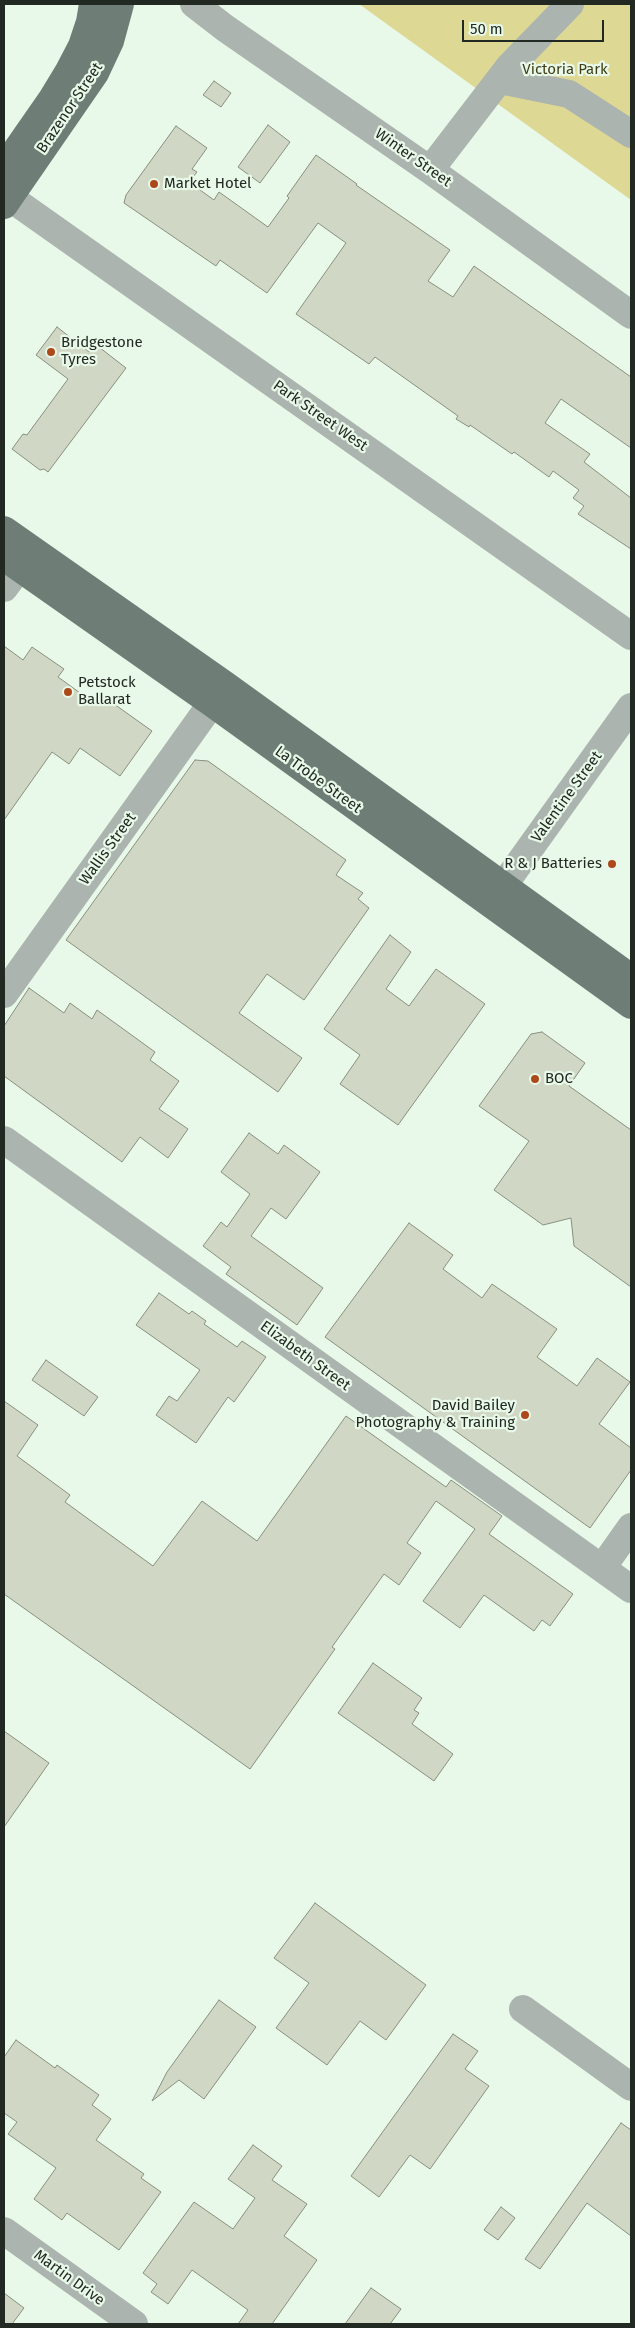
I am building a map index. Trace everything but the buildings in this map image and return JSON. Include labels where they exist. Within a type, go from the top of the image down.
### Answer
[{"type":"main road","name":"Brazenor Street","points":[[4,168],[69,71],[84,38],[93,4]]},
{"type":"main road","name":"Brazenor Street","points":[[5,199],[96,73],[110,42],[120,4]]},
{"type":"main road","name":"La Trobe Street","points":[[4,530],[15,566],[218,694],[496,895],[631,1005]]},
{"type":"main road","name":"La Trobe Street","points":[[496,895],[631,978]]},
{"type":"street","name":"Winter Street","points":[[194,4],[225,28],[430,170],[631,315]]},
{"type":"street","points":[[430,170],[500,80],[570,4]]},
{"type":"street","points":[[500,80],[569,94],[631,134]]},
{"type":"street","name":"Park Street West","points":[[5,199],[631,636]]},
{"type":"street","name":"Wallis Street","points":[[4,994],[218,694]]},
{"type":"street","name":"Valentine Street","points":[[496,895],[631,707]]},
{"type":"street","name":"Elizabeth Street","points":[[4,1140],[631,1589]]},
{"type":"street","points":[[602,1568],[631,1527]]},
{"type":"street","points":[[523,2009],[631,2087]]},
{"type":"street","name":"Martin Drive","points":[[4,2231],[134,2324]]},
{"type":"green space","name":"Victoria Park","points":[[359,4],[631,4],[631,200]]},
{"type":"place","name":"Market Hotel","points":[[154,184]]},
{"type":"place","name":"Bridgestone Tyres","points":[[51,352]]},
{"type":"place","name":"Petstock Ballarat","points":[[68,692]]},
{"type":"place","name":"R & J Batteries","points":[[612,864]]},
{"type":"place","name":"BOC","points":[[535,1079]]},
{"type":"place","name":"David Bailey Photography & Training","points":[[525,1415]]}]
